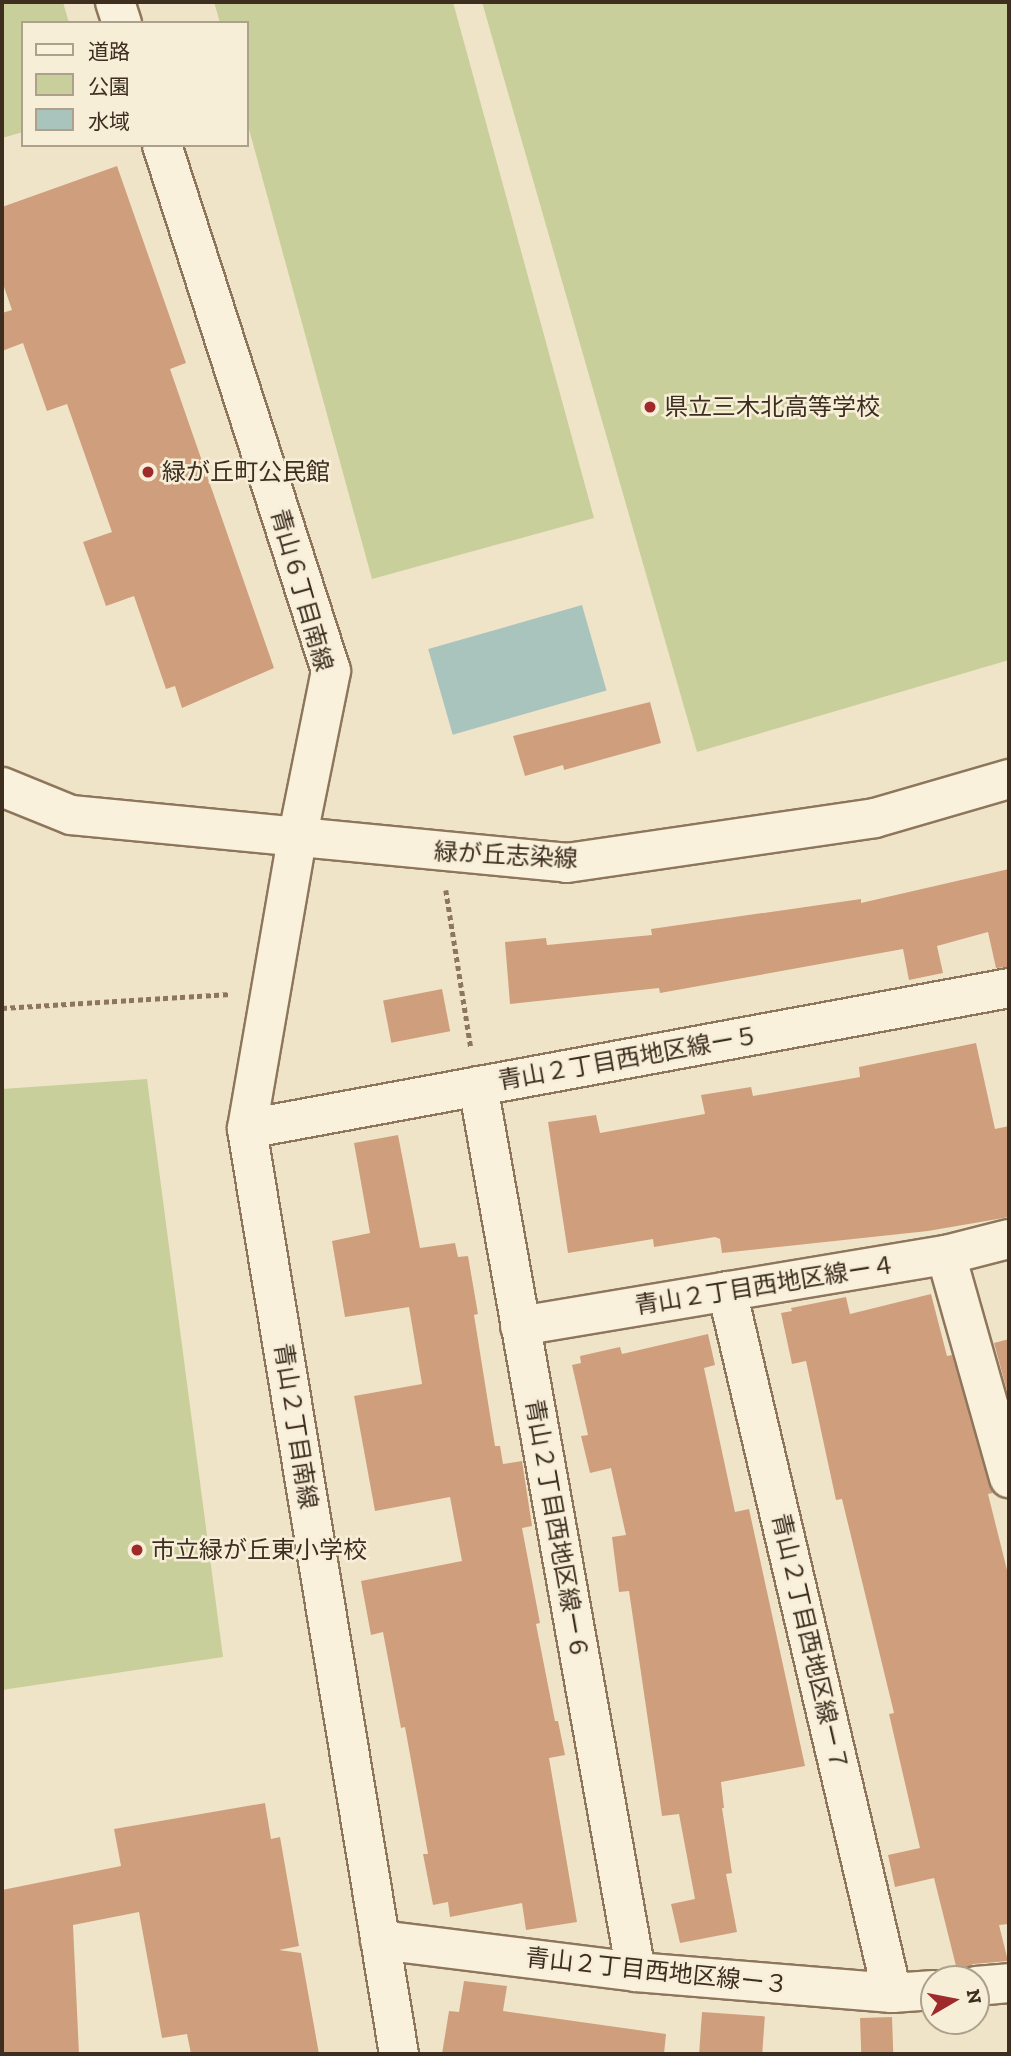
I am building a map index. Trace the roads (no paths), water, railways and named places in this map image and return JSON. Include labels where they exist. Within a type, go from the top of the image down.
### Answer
[{"type":"street","points":[[115,2],[121,21]]},
{"type":"street","name":"青山６丁目南線","points":[[163,147],[331,671],[297,839]]},
{"type":"street","name":"緑が丘志染線","points":[[2,787],[71,815],[297,839],[567,863],[875,818],[1009,779]]},
{"type":"street","name":"青山２丁目南線","points":[[297,839],[247,1129],[399,2054]]},
{"type":"street","name":"青山２丁目西地区線ー５","points":[[247,1129],[1009,988]]},
{"type":"street","name":"青山２丁目西地区線ー６","points":[[478,1086],[636,1972]]},
{"type":"street","name":"青山２丁目西地区線ー４","points":[[520,1326],[946,1255],[1009,1239]]},
{"type":"street","points":[[946,1255],[1009,1478]]},
{"type":"street","name":"青山２丁目西地区線ー７","points":[[727,1291],[892,1993]]},
{"type":"street","name":"青山２丁目西地区線ー３","points":[[380,1940],[636,1972],[892,1993],[920,1991]]},
{"type":"street","points":[[990,1985],[1009,1983]]},
{"type":"water","points":[[582,605],[607,691],[453,735],[428,649]]},
{"type":"place","name":"県立三木北高等学校","points":[[650,407]]},
{"type":"place","name":"緑が丘町公民館","points":[[148,472]]},
{"type":"place","name":"市立緑が丘東小学校","points":[[137,1550]]}]
